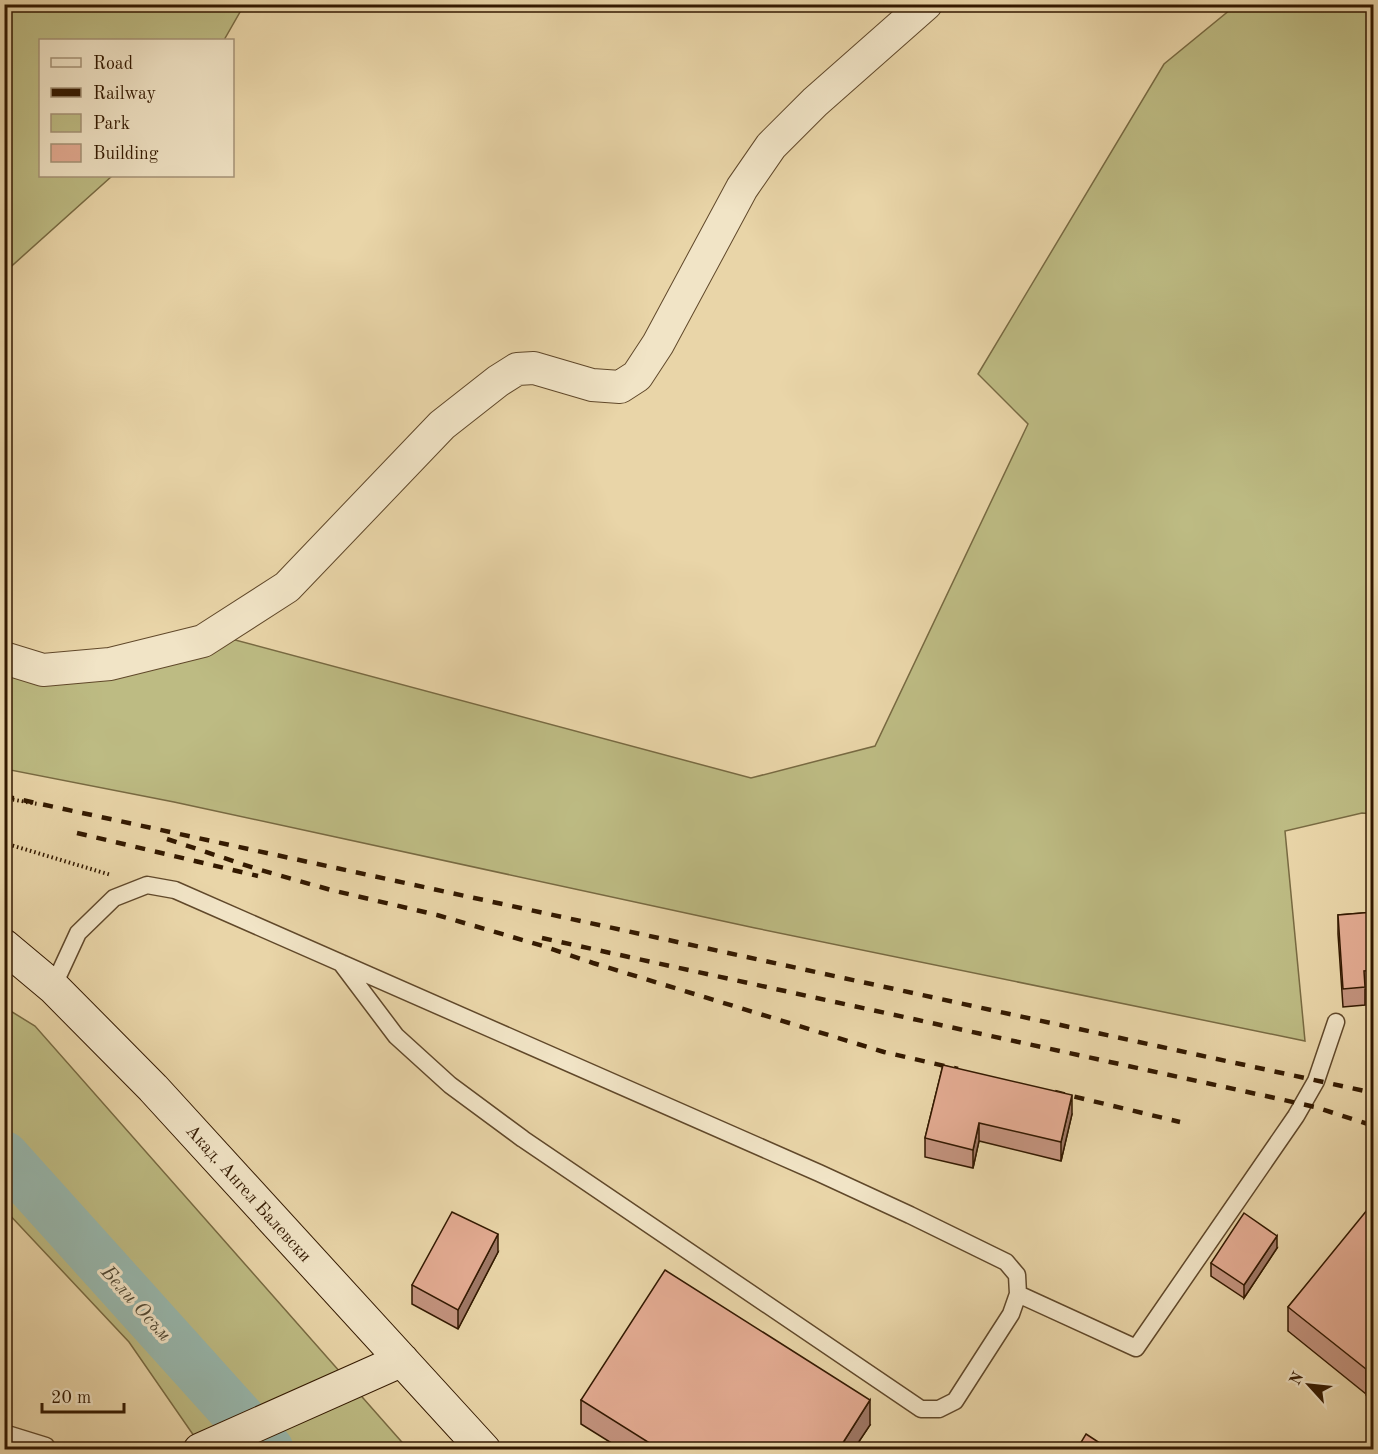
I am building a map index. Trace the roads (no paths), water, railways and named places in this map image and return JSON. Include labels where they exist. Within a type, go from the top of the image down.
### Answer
[{"type":"street","points":[[4,658],[43,670],[110,664],[203,640],[287,587],[442,425],[517,369],[534,368],[592,385],[620,387],[637,376],[658,344],[742,188],[771,146],[815,102],[926,4]]},
{"type":"street","name":"Акад. Ангел Балевски","points":[[4,946],[53,987],[153,1088],[484,1449]]},
{"type":"street","points":[[200,1449],[402,1360]]},
{"type":"lane","points":[[53,987],[78,933],[114,898],[147,885],[175,890],[341,963],[910,1215],[1006,1262],[1017,1275],[1018,1294],[1011,1314],[955,1401],[939,1409],[921,1408],[531,1144],[450,1085],[396,1036],[341,963]]},
{"type":"lane","points":[[1018,1294],[1136,1348],[1296,1116],[1316,1081],[1336,1022]]},
{"type":"lane","points":[[4,1433],[45,1446]]},
{"type":"waterway","name":"Бели Осъм","points":[[4,1156],[269,1450]]},
{"type":"railway","points":[[4,796],[1374,1093]]},
{"type":"railway","points":[[77,833],[258,876]]},
{"type":"railway","points":[[167,839],[257,869],[331,890],[437,915],[543,946],[884,1052],[958,1069]]},
{"type":"railway","points":[[542,938],[1315,1107],[1374,1126]]},
{"type":"railway","points":[[1055,1092],[1180,1122]]}]
